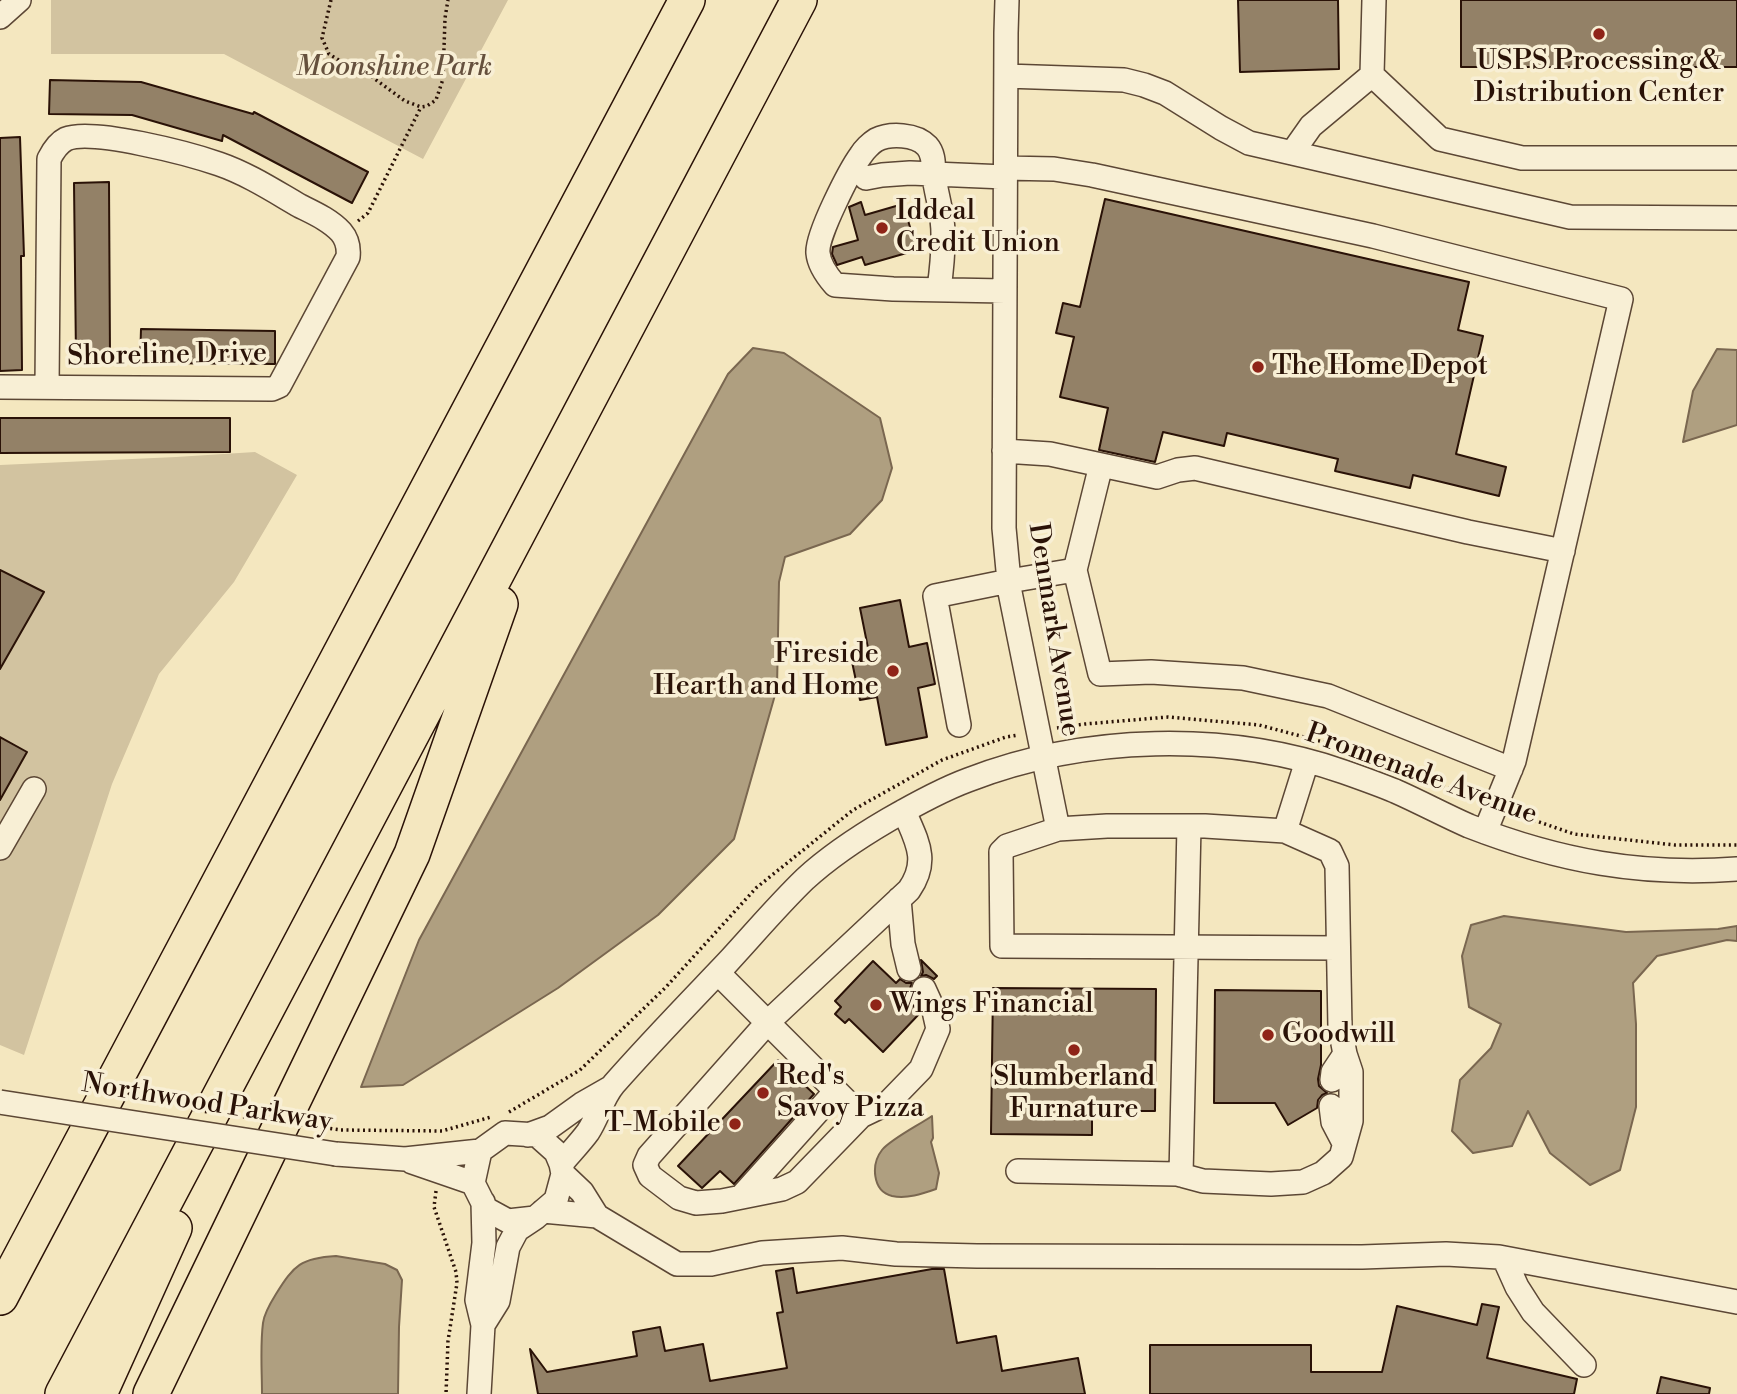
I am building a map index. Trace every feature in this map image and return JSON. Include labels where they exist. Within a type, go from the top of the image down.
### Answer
[{"type":"highway","points":[[0,1297],[687,0]]},
{"type":"highway","points":[[63,1394],[799,0]]},
{"type":"highway","points":[[151,1394],[412,854],[539,493]]},
{"type":"highway","points":[[99,1394],[295,954]]},
{"type":"highway","points":[[0,1267],[68,1168]]},
{"type":"street","points":[[0,17],[19,0]]},
{"type":"street","name":"Denmark Avenue","points":[[562,1169],[588,1132],[610,1088],[806,879],[863,835],[904,811],[967,780],[1043,756],[1009,581],[1004,528],[1007,0]]},
{"type":"street","points":[[1374,0],[1372,75],[1440,139],[1522,158],[1737,158]]},
{"type":"street","points":[[1292,153],[1311,126],[1372,75]]},
{"type":"street","points":[[1006,76],[1124,80],[1166,93],[1249,143],[1570,217],[1737,218]]},
{"type":"street","name":"Shoreline Drive","points":[[0,387],[272,389],[279,386],[348,257],[349,248],[343,234],[330,223],[271,189],[220,164],[151,146],[88,136],[67,139],[57,146],[49,159],[47,387]]},
{"type":"street","points":[[939,289],[943,222],[933,157],[927,146],[917,139],[902,136],[874,141],[861,154],[820,237],[818,252],[826,275],[835,285],[892,289],[1005,291]]},
{"type":"street","points":[[866,178],[910,173],[934,175],[1054,169],[1092,175],[1373,236],[1621,299],[1514,761],[1485,832]]},
{"type":"street","points":[[1004,451],[1050,454],[1157,477],[1195,468],[1468,532],[1563,551]]},
{"type":"street","points":[[1101,465],[1075,570],[1100,674],[1151,672],[1243,678],[1328,696],[1511,769]]},
{"type":"street","points":[[959,725],[935,596],[1075,570]]},
{"type":"street","name":"Promenade Avenue","points":[[1043,756],[1126,745],[1180,743],[1237,747],[1307,761],[1340,771],[1394,791],[1485,832],[1546,852],[1629,868],[1737,869]]},
{"type":"street","points":[[1043,756],[1058,829]]},
{"type":"street","points":[[1285,831],[1307,761]]},
{"type":"street","points":[[1,844],[34,789]]},
{"type":"street","points":[[904,811],[921,856],[916,881],[768,1022],[649,1156],[645,1165],[650,1176],[679,1198],[696,1203],[722,1201],[782,1189],[797,1182],[861,1116],[888,1103],[921,1069],[938,1029],[924,989]]},
{"type":"street","points":[[1181,1175],[1189,826]]},
{"type":"street","points":[[1018,1171],[1181,1175],[1203,1181],[1271,1184],[1303,1182],[1323,1173],[1342,1157],[1350,1121],[1351,1072],[1340,1028],[1337,866],[1330,851],[1285,831],[1189,826],[1058,829],[1007,846],[1001,852],[1002,946],[1338,948]]},
{"type":"street","points":[[899,899],[903,944],[909,970]]},
{"type":"street","points":[[718,973],[861,1116]]},
{"type":"street","points":[[1332,1080],[1333,1072],[1345,1054]]},
{"type":"street","name":"Denmark Avenue","points":[[528,1135],[550,1127],[610,1088]]},
{"type":"street","points":[[741,1197],[836,1091]]},
{"type":"street","name":"Northwood Parkway","points":[[0,1102],[336,1153],[405,1159],[480,1151]]},
{"type":"street","points":[[1331,1106],[1333,1122],[1344,1143]]},
{"type":"street","points":[[479,1394],[484,1325],[477,1300],[484,1243],[478,1193],[480,1151],[505,1133],[537,1135],[556,1152],[562,1169],[582,1192],[597,1216],[677,1264],[711,1264],[762,1253],[842,1248],[896,1254],[977,1256],[1362,1257],[1446,1254],[1504,1258],[1737,1302]]},
{"type":"street","name":"Northwood Parkway","points":[[405,1159],[442,1172],[478,1193]]},
{"type":"street","points":[[484,1325],[498,1301],[508,1247],[517,1230],[556,1200],[562,1169]]},
{"type":"street","points":[[478,1193],[486,1209],[508,1221],[539,1215],[597,1216]]},
{"type":"street","points":[[1504,1258],[1517,1287],[1533,1312],[1584,1365]]},
{"type":"path","points":[[331,0],[322,38],[329,54],[345,65],[368,74],[405,101],[421,107],[436,100],[443,79],[448,0]]},
{"type":"path","points":[[343,234],[368,213],[421,107]]},
{"type":"path","points":[[442,1172],[434,1207],[456,1272],[457,1283],[448,1341],[446,1394]]},
{"type":"green space","name":"Moonshine Park","points":[[51,0],[508,0],[423,159],[224,54],[51,54]]},
{"type":"green space","points":[[255,452],[297,475],[234,582],[159,674],[112,784],[24,1055],[0,1045],[0,465]]},
{"type":"shaded area","points":[[753,348],[784,353],[880,418],[892,468],[882,500],[850,534],[785,557],[779,582],[777,688],[734,839],[658,915],[558,988],[403,1085],[361,1087],[419,940],[728,374]]},
{"type":"shaded area","points":[[1717,349],[1737,350],[1737,425],[1683,442],[1693,391]]},
{"type":"shaded area","points":[[1504,916],[1626,932],[1737,926],[1737,941],[1727,940],[1657,956],[1633,983],[1636,1107],[1620,1170],[1590,1185],[1550,1153],[1528,1111],[1512,1146],[1473,1153],[1452,1131],[1460,1080],[1491,1048],[1501,1024],[1469,1007],[1462,956],[1471,925]]},
{"type":"shaded area","points":[[932,1116],[931,1142],[939,1173],[936,1189],[898,1197],[885,1193],[880,1189],[875,1176],[878,1156],[892,1141]]},
{"type":"shaded area","points":[[336,1256],[385,1264],[397,1270],[402,1280],[398,1394],[262,1394],[262,1332],[270,1304],[288,1276],[300,1265],[314,1259]]},
{"type":"building","points":[[1238,0],[1338,0],[1339,69],[1240,72]]},
{"type":"building","name":"USPS Processing & Distribution Center","points":[[1461,0],[1737,0],[1737,67],[1461,67]]},
{"type":"building","points":[[50,80],[141,82],[253,114],[254,112],[368,172],[352,203],[223,135],[222,141],[132,115],[49,114]]},
{"type":"building","points":[[20,137],[24,256],[21,256],[22,370],[0,371],[0,138]]},
{"type":"building","points":[[109,182],[110,358],[76,358],[74,183]]},
{"type":"building","name":"The Home Depot","points":[[1105,199],[1469,282],[1458,330],[1483,336],[1456,454],[1506,467],[1499,496],[1413,475],[1410,488],[1335,471],[1338,459],[1227,433],[1224,446],[1163,432],[1155,462],[1099,450],[1108,408],[1060,397],[1074,337],[1056,333],[1063,303],[1080,307]]},
{"type":"building","name":"Iddeal Credit Union","points":[[861,202],[865,215],[903,204],[917,250],[865,265],[862,257],[837,265],[832,254],[833,247],[858,240],[849,207]]},
{"type":"building","points":[[141,329],[275,331],[275,364],[140,363]]},
{"type":"building","points":[[0,418],[230,418],[230,452],[0,453]]},
{"type":"building","points":[[0,570],[44,592],[0,669]]},
{"type":"building","name":"Fireside Hearth and Home","points":[[900,600],[909,647],[927,643],[935,684],[918,688],[927,737],[886,745],[877,697],[860,700],[851,657],[869,653],[860,608]]},
{"type":"building","points":[[0,737],[27,752],[0,800]]},
{"type":"building","points":[[921,960],[937,976],[934,979],[921,976]]},
{"type":"building","name":"Wings Financial","points":[[873,961],[896,983],[900,979],[912,983],[910,988],[914,1000],[911,1003],[920,1013],[883,1052],[849,1019],[845,1023],[835,1014],[841,1007],[835,1001]]},
{"type":"building","name":"Slumberland Furnature","points":[[993,988],[1156,989],[1155,1111],[1092,1111],[1092,1135],[991,1134]]},
{"type":"building","name":"Goodwill","points":[[1215,990],[1321,991],[1321,1065],[1318,1079],[1319,1086],[1327,1093],[1318,1100],[1317,1108],[1288,1125],[1275,1103],[1214,1103]]},
{"type":"building","points":[[778,1060],[814,1094],[734,1184],[720,1171],[702,1188],[678,1166]]},
{"type":"building","points":[[793,1268],[797,1293],[944,1269],[957,1343],[996,1336],[1002,1371],[1078,1358],[1085,1394],[538,1394],[530,1349],[547,1372],[637,1356],[633,1332],[660,1327],[665,1351],[703,1344],[710,1381],[787,1368],[777,1313],[783,1312],[776,1271]]},
{"type":"building","points":[[1482,1304],[1499,1307],[1487,1358],[1577,1379],[1574,1394],[1150,1394],[1150,1345],[1311,1345],[1311,1372],[1382,1372],[1397,1306],[1477,1325]]},
{"type":"building","points":[[1661,1377],[1710,1388],[1709,1394],[1657,1394]]},
{"type":"place","name":"USPS Processing & Distribution Center","points":[[1599,34]]},
{"type":"place","name":"Iddeal Credit Union","points":[[882,228]]},
{"type":"place","name":"The Home Depot","points":[[1258,367]]},
{"type":"place","name":"Fireside Hearth and Home","points":[[893,671]]},
{"type":"place","name":"Wings Financial","points":[[876,1005]]},
{"type":"place","name":"Goodwill","points":[[1268,1035]]},
{"type":"place","name":"Slumberland Furnature","points":[[1074,1050]]},
{"type":"place","name":"Red's Savoy Pizza","points":[[763,1093]]},
{"type":"place","name":"T-Mobile","points":[[735,1124]]}]
